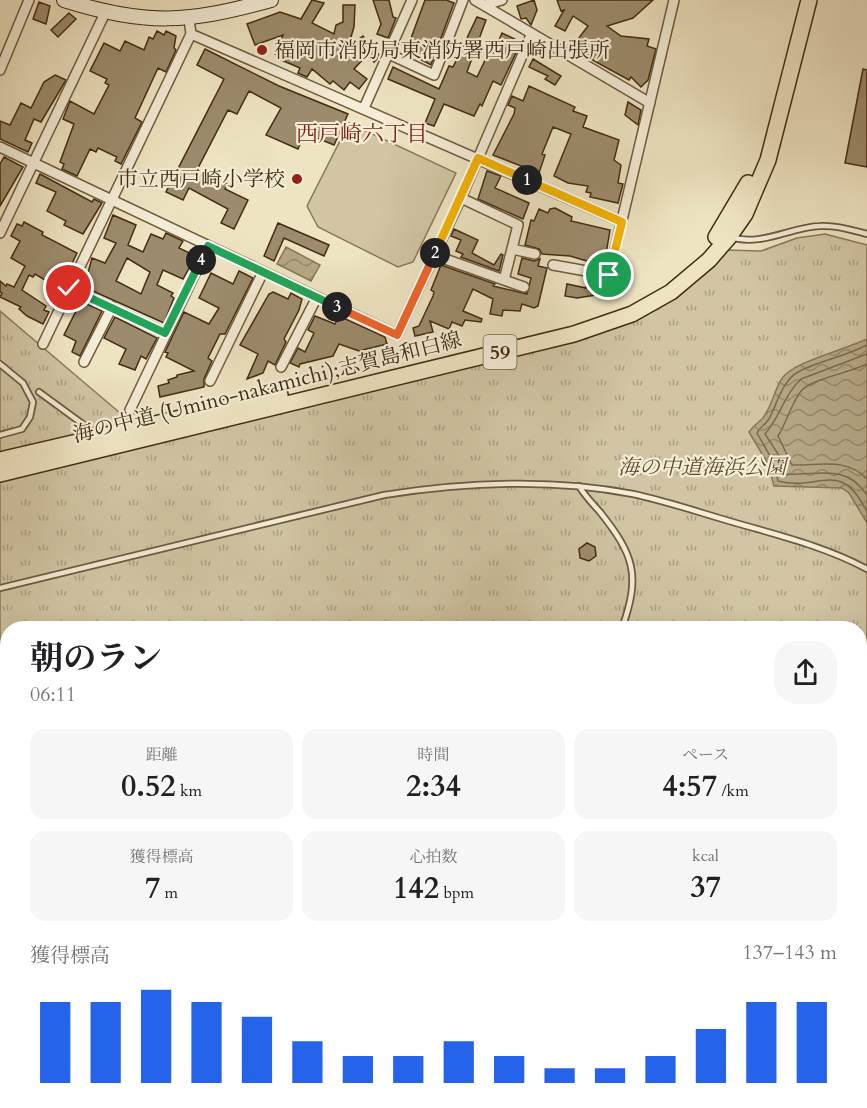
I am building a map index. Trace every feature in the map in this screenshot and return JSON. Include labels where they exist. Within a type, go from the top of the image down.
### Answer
[{"type":"main road","name":"海の中道 (Umino-nakamichi);志賀島和白線","points":[[0,474],[574,334],[632,314],[671,292],[709,260],[725,235],[757,158],[801,0]]},
{"type":"main road","name":"海の中道 (Umino-nakamichi);志賀島和白線","points":[[0,460],[571,324],[627,305],[664,285],[725,235],[744,214],[768,160],[809,0]]},
{"type":"street","points":[[0,70],[29,0]]},
{"type":"street","points":[[64,0],[105,13],[136,18],[189,19],[271,0]]},
{"type":"street","points":[[364,108],[412,0]]},
{"type":"street","points":[[389,54],[434,75],[463,0]]},
{"type":"street","points":[[475,0],[650,103]]},
{"type":"street","points":[[485,6],[502,0]]},
{"type":"street","points":[[607,289],[674,0]]},
{"type":"street","points":[[0,233],[105,13]]},
{"type":"street","points":[[43,344],[191,34],[189,19]]},
{"type":"street","points":[[191,34],[622,222]]},
{"type":"street","points":[[0,147],[397,335],[461,198],[531,35]]},
{"type":"street","points":[[461,198],[518,225],[504,280]]},
{"type":"street","points":[[130,410],[208,246]]},
{"type":"street","points":[[512,249],[535,254]]},
{"type":"street","points":[[434,255],[524,287]]},
{"type":"street","points":[[553,265],[609,275]]},
{"type":"street","points":[[210,381],[263,272]]},
{"type":"street","points":[[69,288],[165,333]]},
{"type":"street","points":[[281,367],[317,297]]},
{"type":"street","points":[[84,362],[111,307]]},
{"type":"lane","points":[[725,235],[739,240],[764,238],[818,226],[838,226],[867,234]]},
{"type":"lane","points":[[0,364],[23,383],[33,397],[30,417],[22,429],[0,435]]},
{"type":"lane","points":[[39,392],[100,437]]},
{"type":"lane","points":[[0,588],[384,495],[447,485],[492,483],[579,486],[634,494],[813,546],[847,558],[867,569]]},
{"type":"lane","points":[[579,486],[621,538],[631,565],[630,601],[624,621]]},
{"type":"green space","points":[[349,123],[456,173],[413,262],[398,267],[318,227],[307,206]]},
{"type":"green space","name":"海の中道海浜公園","points":[[825,234],[867,245],[867,621],[0,621],[0,477],[635,319],[725,250],[761,251],[797,238]]},
{"type":"green space","points":[[0,311],[133,424],[0,457]]},
{"type":"water","points":[[286,247],[320,265],[311,281],[277,264]]},
{"type":"water","points":[[867,339],[867,523],[849,493],[842,488],[774,486],[768,464],[749,432],[765,415],[780,382],[790,371]]},
{"type":"building","points":[[312,0],[324,3],[312,23],[334,34],[336,25],[343,22],[343,5],[355,5],[354,27],[348,47],[363,36],[380,56],[374,62],[368,54],[354,69],[367,79],[359,89],[350,82],[344,90],[333,81],[330,84],[312,69],[307,77],[298,73],[300,68],[279,59],[280,56],[275,54],[283,35],[255,45],[247,24],[280,12],[301,19]]},
{"type":"building","points":[[373,0],[389,0],[393,17],[396,18],[388,38],[377,34],[381,24]]},
{"type":"building","points":[[425,0],[446,0],[454,3],[431,65],[406,52]]},
{"type":"building","points":[[534,0],[537,10],[531,25],[526,18],[521,19],[517,6]]},
{"type":"building","points":[[557,0],[653,0],[633,18],[607,26],[621,36],[649,39],[647,46],[656,49],[648,80],[641,87],[631,77],[629,80],[576,51],[582,42],[578,39],[588,26],[573,16],[565,31],[555,26],[564,10],[561,11]]},
{"type":"building","points":[[39,2],[50,6],[46,24],[33,19]]},
{"type":"building","points":[[69,13],[76,19],[58,37],[51,30]]},
{"type":"building","points":[[477,17],[486,20],[467,72],[477,77],[488,54],[492,56],[502,33],[521,42],[501,85],[493,81],[482,106],[480,104],[474,116],[444,104],[434,126],[425,123],[435,99],[388,79],[393,67],[439,89],[449,66],[453,67]]},
{"type":"building","points":[[157,31],[164,35],[166,31],[176,36],[174,48],[176,50],[166,72],[158,68],[135,118],[142,122],[121,164],[115,161],[117,157],[98,148],[96,152],[90,149],[77,176],[62,169],[64,164],[60,162],[74,124],[63,119],[70,101],[94,114],[109,85],[105,83],[107,79],[90,71],[104,43],[120,51],[125,41],[144,50],[149,37],[153,39]]},
{"type":"building","points":[[205,49],[279,86],[348,114],[334,145],[305,133],[298,149],[266,135],[281,108],[249,91],[237,114],[228,110],[196,172],[216,183],[218,179],[228,184],[225,189],[248,200],[234,229],[221,223],[228,209],[189,188],[183,200],[166,192],[224,79],[197,65]]},
{"type":"building","points":[[533,59],[561,76],[555,85],[545,79],[548,76],[529,67]]},
{"type":"building","points":[[863,69],[867,70],[867,167],[845,163]]},
{"type":"building","points":[[55,75],[66,80],[41,122],[34,119],[25,140],[32,143],[28,152],[0,139],[0,121],[10,125],[21,103],[31,108],[44,82]]},
{"type":"building","points":[[529,86],[575,107],[573,111],[587,116],[583,127],[619,140],[614,160],[621,165],[618,183],[623,184],[618,203],[590,197],[591,193],[586,192],[588,186],[568,183],[554,176],[571,134],[553,127],[542,154],[545,155],[539,173],[493,155],[514,114],[515,108],[508,105],[512,96],[523,101]]},
{"type":"building","points":[[628,102],[641,110],[638,125],[625,115]]},
{"type":"building","points":[[4,157],[23,167],[0,206],[0,164]]},
{"type":"building","points":[[487,171],[501,176],[495,188],[529,203],[523,219],[478,199]]},
{"type":"building","points":[[40,174],[92,202],[94,199],[102,203],[83,234],[64,225],[66,221],[47,211],[56,192],[36,183]]},
{"type":"building","points":[[555,208],[572,217],[571,221],[610,230],[604,266],[570,256],[542,254],[539,249],[525,245],[531,220],[534,221],[539,209],[548,213],[550,209]]},
{"type":"building","points":[[113,215],[136,225],[128,245],[143,252],[151,234],[163,239],[166,233],[183,241],[179,248],[196,256],[183,279],[163,270],[157,285],[173,293],[171,296],[174,298],[164,323],[84,287],[92,258],[105,263],[116,243],[104,238]],"holes":[[[127,258],[150,272],[141,294],[116,281]]]},
{"type":"building","points":[[24,222],[43,232],[42,235],[77,253],[60,289],[35,274],[33,277],[29,275],[22,290],[46,306],[44,310],[49,312],[43,324],[27,316],[19,309],[21,307],[0,297],[2,293],[0,292],[0,281],[6,286],[7,284],[14,287],[25,266],[11,258],[20,241],[11,236],[17,224],[22,226]]},
{"type":"building","points":[[278,223],[329,245],[324,256],[284,238],[274,261],[264,256]]},
{"type":"building","points":[[454,229],[478,240],[472,253],[494,265],[501,254],[503,255],[499,271],[461,257],[463,254],[456,251],[461,240],[451,236]]},
{"type":"building","points":[[522,258],[534,261],[540,259],[538,266],[547,268],[538,306],[534,308],[522,304],[520,311],[503,310],[502,316],[490,314],[493,299],[473,289],[463,311],[482,319],[481,322],[465,320],[462,326],[452,322],[449,329],[430,321],[433,332],[415,336],[413,328],[419,326],[433,296],[434,292],[431,290],[441,265],[495,284],[493,286],[527,294],[531,278],[518,274]]},
{"type":"building","points":[[239,271],[253,278],[225,334],[220,334],[208,358],[212,361],[204,379],[204,387],[160,397],[158,386],[169,383],[168,380],[177,375],[194,371],[166,357],[168,353],[165,352],[184,312],[209,324],[219,308],[199,298],[211,273],[233,284]]},
{"type":"building","points":[[587,282],[597,284],[595,290],[602,294],[577,298],[565,296],[567,284],[586,288]]},
{"type":"building","points":[[273,292],[288,299],[291,293],[302,299],[299,310],[284,339],[286,342],[275,365],[268,361],[263,373],[247,379],[258,354],[240,345],[269,294]]},
{"type":"building","points":[[71,300],[77,303],[78,300],[102,311],[80,356],[72,352],[76,341],[64,335],[76,311],[68,308]]},
{"type":"building","points":[[315,316],[335,324],[339,316],[385,337],[387,344],[362,352],[339,344],[333,356],[300,364],[299,367],[290,363],[298,348],[305,352],[314,333],[308,330]]},
{"type":"building","points":[[115,317],[157,338],[146,359],[141,356],[135,370],[119,364],[126,349],[104,338]]},
{"type":"building","points":[[587,543],[595,547],[596,556],[589,561],[580,558],[579,549]]},
{"type":"place","name":"福岡市消防局東消防署西戸崎出張所","points":[[262,50]]},
{"type":"place","name":"市立西戸崎小学校","points":[[297,179]]},
{"type":"district","name":"西戸崎六丁目","points":[[362,133]]},
{"type":"route","points":[[69,288],[165,333],[208,246],[397,335],[478,158],[622,222],[609,275]]}]
